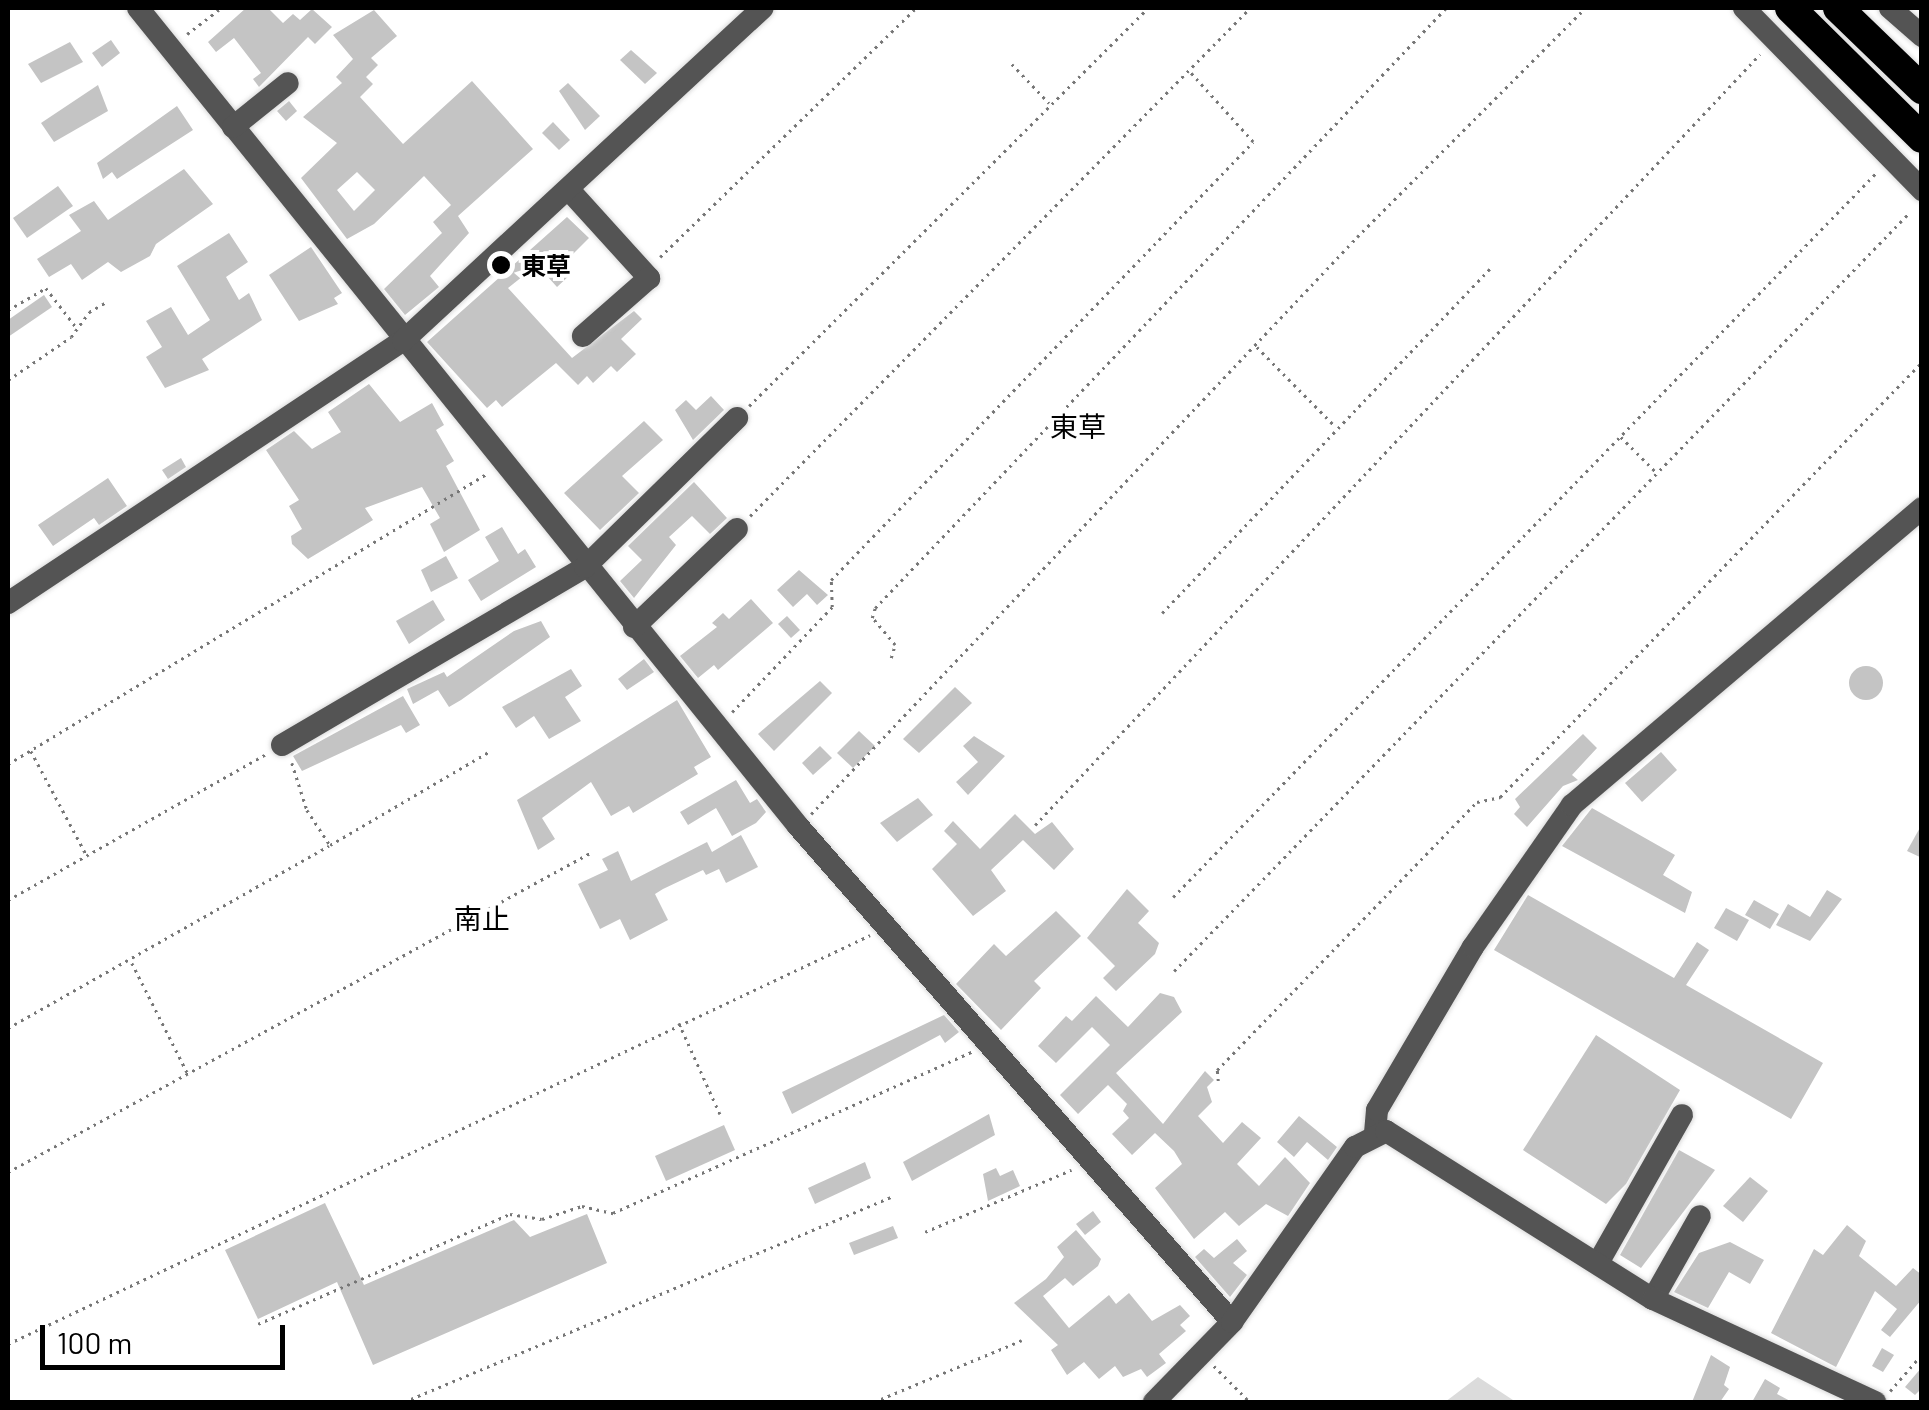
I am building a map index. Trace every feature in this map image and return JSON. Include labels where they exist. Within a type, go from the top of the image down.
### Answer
[{"type":"highway","points":[[1790,8],[1922,138]]},
{"type":"highway","points":[[1838,8],[1922,89]]},
{"type":"street","points":[[138,8],[585,567],[798,826],[1088,1162],[1232,1322]]},
{"type":"street","points":[[8,603],[403,341],[570,191],[763,8]]},
{"type":"street","points":[[1744,8],[1922,190]]},
{"type":"street","points":[[1890,8],[1922,36]]},
{"type":"street","points":[[233,127],[288,83]]},
{"type":"street","points":[[570,191],[649,278],[584,336]]},
{"type":"street","points":[[282,745],[585,567],[737,418]]},
{"type":"street","points":[[1375,1133],[1378,1110],[1473,946],[1572,804],[1922,508]]},
{"type":"street","points":[[634,627],[737,530]]},
{"type":"street","points":[[1598,1263],[1682,1115]]},
{"type":"street","points":[[1154,1402],[1232,1322],[1355,1146],[1375,1133],[1400,1135],[1653,1298],[1833,1392],[1878,1402]]},
{"type":"street","points":[[1653,1298],[1700,1216]]},
{"type":"path","points":[[170,48],[221,8]]},
{"type":"path","points":[[644,272],[916,8]]},
{"type":"path","points":[[737,418],[1148,8]]},
{"type":"path","points":[[737,530],[1250,8]]},
{"type":"path","points":[[891,658],[894,645],[872,618],[875,608],[1446,8]]},
{"type":"path","points":[[798,826],[1585,8]]},
{"type":"path","points":[[1035,825],[1776,38]]},
{"type":"path","points":[[1012,64],[1052,105]]},
{"type":"path","points":[[716,727],[832,606],[831,580],[1252,142],[1188,70]]},
{"type":"path","points":[[1172,897],[1891,158]]},
{"type":"path","points":[[1174,971],[1908,214]]},
{"type":"path","points":[[1162,613],[1492,266]]},
{"type":"path","points":[[8,310],[46,288],[77,328]]},
{"type":"path","points":[[8,380],[108,300]]},
{"type":"path","points":[[1256,346],[1338,428]]},
{"type":"path","points":[[1218,1081],[1217,1070],[1477,802],[1500,797],[1922,362]]},
{"type":"path","points":[[1621,438],[1658,474]]},
{"type":"path","points":[[8,764],[502,464]]},
{"type":"path","points":[[8,900],[282,745],[307,810],[330,846]]},
{"type":"path","points":[[31,750],[86,855]]},
{"type":"path","points":[[8,1028],[131,961],[490,751]]},
{"type":"path","points":[[8,1172],[190,1078],[592,852]]},
{"type":"path","points":[[8,1344],[678,1022],[885,928]]},
{"type":"path","points":[[131,961],[190,1078]]},
{"type":"path","points":[[678,1022],[720,1114]]},
{"type":"path","points":[[258,1324],[510,1214],[542,1219],[582,1206],[613,1213],[988,1045]]},
{"type":"path","points":[[925,1232],[1088,1162]]},
{"type":"path","points":[[404,1402],[890,1197]]},
{"type":"path","points":[[874,1402],[1022,1340]]},
{"type":"path","points":[[1203,1354],[1250,1402]]},
{"type":"path","points":[[1878,1402],[1922,1354]]},
{"type":"shaded area","points":[[1478,1377],[1516,1402],[1445,1402]]},
{"type":"building","points":[[246,8],[268,8],[283,23],[293,14],[300,20],[312,9],[332,27],[315,44],[308,37],[259,87],[253,79],[261,73],[234,38],[216,52],[208,42]]},
{"type":"building","points":[[374,10],[397,36],[371,58],[378,65],[366,77],[373,84],[360,97],[403,144],[472,81],[533,149],[458,216],[469,233],[430,276],[439,287],[405,315],[384,289],[442,233],[433,222],[451,205],[424,176],[374,224],[347,239],[301,178],[337,143],[303,117],[342,83],[336,77],[353,59],[333,35]],"holes":[[[357,172],[375,190],[354,211],[337,190]]]},
{"type":"building","points":[[111,40],[120,53],[102,67],[92,53]]},
{"type":"building","points":[[70,42],[83,62],[41,83],[28,64]]},
{"type":"building","points":[[631,50],[657,73],[645,84],[620,60]]},
{"type":"building","points":[[568,83],[600,116],[585,130],[559,91]]},
{"type":"building","points":[[98,85],[108,111],[54,142],[41,123]]},
{"type":"building","points":[[289,101],[297,111],[286,121],[277,111]]},
{"type":"building","points":[[177,106],[193,130],[117,179],[112,172],[103,179],[97,163]]},
{"type":"building","points":[[553,122],[570,140],[559,150],[542,133]]},
{"type":"building","points":[[184,169],[213,204],[156,244],[150,256],[121,272],[108,262],[82,280],[71,264],[49,277],[37,259],[81,231],[69,215],[94,201],[108,220]]},
{"type":"building","points":[[58,186],[73,206],[27,238],[13,218]]},
{"type":"building","points":[[567,217],[589,238],[563,264],[571,274],[557,287],[537,265],[508,288],[572,358],[634,311],[642,319],[621,339],[636,354],[617,372],[611,366],[593,383],[587,376],[578,385],[556,363],[502,407],[496,400],[487,408],[427,342]]},
{"type":"building","points":[[229,233],[248,262],[226,277],[239,300],[249,293],[262,320],[202,359],[209,370],[165,388],[146,357],[162,347],[146,321],[171,307],[188,335],[210,320],[177,266]]},
{"type":"building","points":[[311,247],[342,293],[334,298],[338,304],[299,321],[269,275]]},
{"type":"building","points":[[44,295],[52,307],[8,337],[8,320]]},
{"type":"building","points":[[369,384],[400,422],[432,403],[444,425],[436,430],[454,461],[446,466],[480,530],[444,552],[430,524],[440,518],[422,487],[365,508],[373,520],[308,559],[292,544],[291,536],[302,529],[289,506],[299,500],[266,450],[294,431],[312,449],[341,432],[328,412]]},
{"type":"building","points":[[711,396],[724,410],[693,440],[675,410],[686,400],[696,410]]},
{"type":"building","points":[[644,421],[663,440],[622,476],[639,493],[600,530],[564,493]]},
{"type":"building","points":[[181,458],[186,467],[168,479],[162,470]]},
{"type":"building","points":[[108,478],[127,506],[99,525],[94,518],[53,546],[38,525]]},
{"type":"building","points":[[694,482],[727,518],[710,534],[692,516],[669,537],[676,545],[634,598],[620,581],[642,560],[628,546]]},
{"type":"building","points":[[502,527],[518,554],[525,549],[536,567],[481,601],[468,580],[499,561],[485,537]]},
{"type":"building","points":[[446,556],[458,578],[431,592],[421,570]]},
{"type":"building","points":[[799,570],[828,595],[817,605],[807,594],[793,607],[777,590]]},
{"type":"building","points":[[751,599],[773,623],[718,670],[714,665],[698,678],[680,656],[717,627],[712,623],[723,613],[729,619]]},
{"type":"building","points":[[433,600],[445,620],[409,644],[396,621]]},
{"type":"building","points":[[787,616],[800,630],[791,638],[778,624]]},
{"type":"building","points":[[541,621],[550,637],[461,700],[449,707],[438,690],[413,704],[407,689],[444,672],[447,677],[514,631]]},
{"type":"building","points":[[644,659],[654,672],[627,690],[618,679]]},
{"type":"building","points":[[1866,666],[1878,671],[1883,683],[1878,695],[1866,700],[1854,695],[1849,683],[1854,671]]},
{"type":"building","points":[[571,669],[582,686],[565,697],[581,721],[549,739],[534,716],[516,728],[502,707]]},
{"type":"building","points":[[820,681],[832,693],[774,751],[758,734]]},
{"type":"building","points":[[955,687],[972,703],[919,753],[903,739]]},
{"type":"building","points":[[403,696],[420,725],[406,733],[401,725],[302,771],[293,756]]},
{"type":"building","points":[[677,700],[711,757],[694,767],[698,774],[633,813],[629,806],[611,816],[591,782],[542,818],[555,839],[538,850],[517,800]]},
{"type":"building","points":[[859,731],[875,746],[853,768],[837,753]]},
{"type":"building","points":[[1583,734],[1597,748],[1572,775],[1578,780],[1563,786],[1527,827],[1514,814],[1520,807],[1515,799]]},
{"type":"building","points":[[974,736],[1005,756],[968,795],[956,782],[978,762],[963,746]]},
{"type":"building","points":[[820,746],[832,758],[813,775],[802,763]]},
{"type":"building","points":[[1661,752],[1677,770],[1642,802],[1625,783]]},
{"type":"building","points":[[736,780],[750,803],[757,799],[766,812],[756,823],[732,836],[716,808],[688,825],[680,812]]},
{"type":"building","points":[[918,798],[933,815],[897,842],[880,823]]},
{"type":"building","points":[[1592,808],[1675,855],[1663,875],[1692,892],[1685,913],[1562,846]]},
{"type":"building","points":[[1015,814],[1035,834],[1052,822],[1074,849],[1054,870],[1023,840],[991,870],[1006,891],[973,916],[932,869],[957,844],[944,831],[953,821],[980,849]]},
{"type":"building","points":[[1922,824],[1922,858],[1907,851]]},
{"type":"building","points":[[741,835],[758,867],[726,883],[719,869],[706,875],[703,870],[663,889],[655,894],[668,920],[630,940],[620,919],[600,929],[578,884],[608,870],[602,859],[618,851],[631,881],[707,842],[712,852]]},
{"type":"building","points":[[1127,889],[1149,911],[1138,923],[1159,943],[1155,954],[1116,991],[1103,978],[1115,966],[1087,938]]},
{"type":"building","points":[[1827,890],[1842,899],[1810,941],[1776,925],[1788,904],[1810,917]]},
{"type":"building","points":[[1528,895],[1674,978],[1697,942],[1709,950],[1686,985],[1823,1063],[1791,1119],[1494,950]]},
{"type":"building","points":[[1754,900],[1779,914],[1770,929],[1745,915]]},
{"type":"building","points":[[1726,908],[1749,920],[1737,941],[1714,928]]},
{"type":"building","points":[[1056,911],[1081,936],[1034,981],[1041,988],[1001,1030],[956,984],[994,944],[1006,956]]},
{"type":"building","points":[[1160,993],[1174,997],[1182,1012],[1116,1073],[1163,1124],[1205,1071],[1214,1080],[1207,1087],[1212,1102],[1198,1116],[1223,1143],[1242,1122],[1261,1138],[1237,1164],[1259,1186],[1285,1157],[1310,1183],[1288,1216],[1266,1204],[1239,1226],[1225,1212],[1194,1239],[1155,1188],[1182,1164],[1174,1151],[1155,1133],[1132,1155],[1112,1134],[1129,1118],[1123,1111],[1127,1104],[1108,1085],[1078,1114],[1060,1095],[1110,1045],[1092,1027],[1056,1063],[1038,1046],[1066,1016],[1072,1021],[1096,996],[1128,1027]]},
{"type":"building","points":[[944,1015],[959,1032],[945,1043],[940,1035],[792,1114],[782,1092]]},
{"type":"building","points":[[1596,1035],[1680,1090],[1626,1184],[1606,1204],[1523,1150]]},
{"type":"building","points":[[989,1114],[995,1135],[912,1181],[903,1162]]},
{"type":"building","points":[[1299,1116],[1337,1147],[1328,1160],[1307,1142],[1294,1157],[1277,1142]]},
{"type":"building","points":[[724,1125],[735,1150],[666,1181],[655,1156]]},
{"type":"building","points":[[1679,1150],[1715,1170],[1641,1268],[1620,1255]]},
{"type":"building","points":[[865,1162],[871,1178],[815,1204],[808,1188]]},
{"type":"building","points":[[996,1168],[1000,1176],[1013,1170],[1020,1186],[988,1201],[983,1174]]},
{"type":"building","points":[[1750,1177],[1768,1191],[1743,1222],[1723,1206]]},
{"type":"building","points":[[325,1203],[364,1285],[514,1220],[530,1237],[587,1214],[607,1263],[373,1365],[337,1282],[258,1319],[225,1250]]},
{"type":"building","points":[[1093,1211],[1101,1222],[1085,1235],[1076,1224]]},
{"type":"building","points":[[1847,1225],[1866,1241],[1859,1256],[1896,1286],[1913,1268],[1922,1275],[1922,1299],[1890,1337],[1881,1330],[1897,1309],[1875,1291],[1836,1367],[1771,1333],[1814,1249],[1823,1255]]},
{"type":"building","points":[[893,1226],[898,1238],[854,1255],[849,1243]]},
{"type":"building","points":[[1076,1230],[1101,1259],[1098,1266],[1073,1286],[1065,1278],[1043,1296],[1069,1328],[1109,1295],[1116,1304],[1129,1293],[1152,1321],[1180,1305],[1190,1316],[1180,1325],[1186,1331],[1159,1354],[1166,1363],[1147,1377],[1141,1369],[1123,1377],[1115,1366],[1099,1379],[1084,1362],[1067,1375],[1051,1350],[1058,1345],[1014,1303],[1046,1279],[1064,1257],[1057,1247]]},
{"type":"building","points":[[1237,1239],[1247,1251],[1233,1263],[1247,1275],[1230,1297],[1195,1257],[1204,1249],[1214,1258]]},
{"type":"building","points":[[1730,1242],[1764,1260],[1750,1284],[1729,1272],[1708,1308],[1674,1292],[1699,1253]]},
{"type":"building","points":[[1882,1348],[1894,1355],[1883,1372],[1872,1366]]},
{"type":"building","points":[[1711,1355],[1730,1367],[1724,1385],[1729,1389],[1720,1402],[1692,1402]]},
{"type":"building","points":[[1922,1367],[1922,1388],[1915,1395],[1905,1387]]},
{"type":"building","points":[[1765,1379],[1780,1388],[1777,1394],[1792,1402],[1752,1402]]},
{"type":"place","name":"東草","points":[[501,265]]},
{"type":"district","name":"東草","points":[[1078,426]]},
{"type":"district","name":"南止","points":[[482,918]]}]
